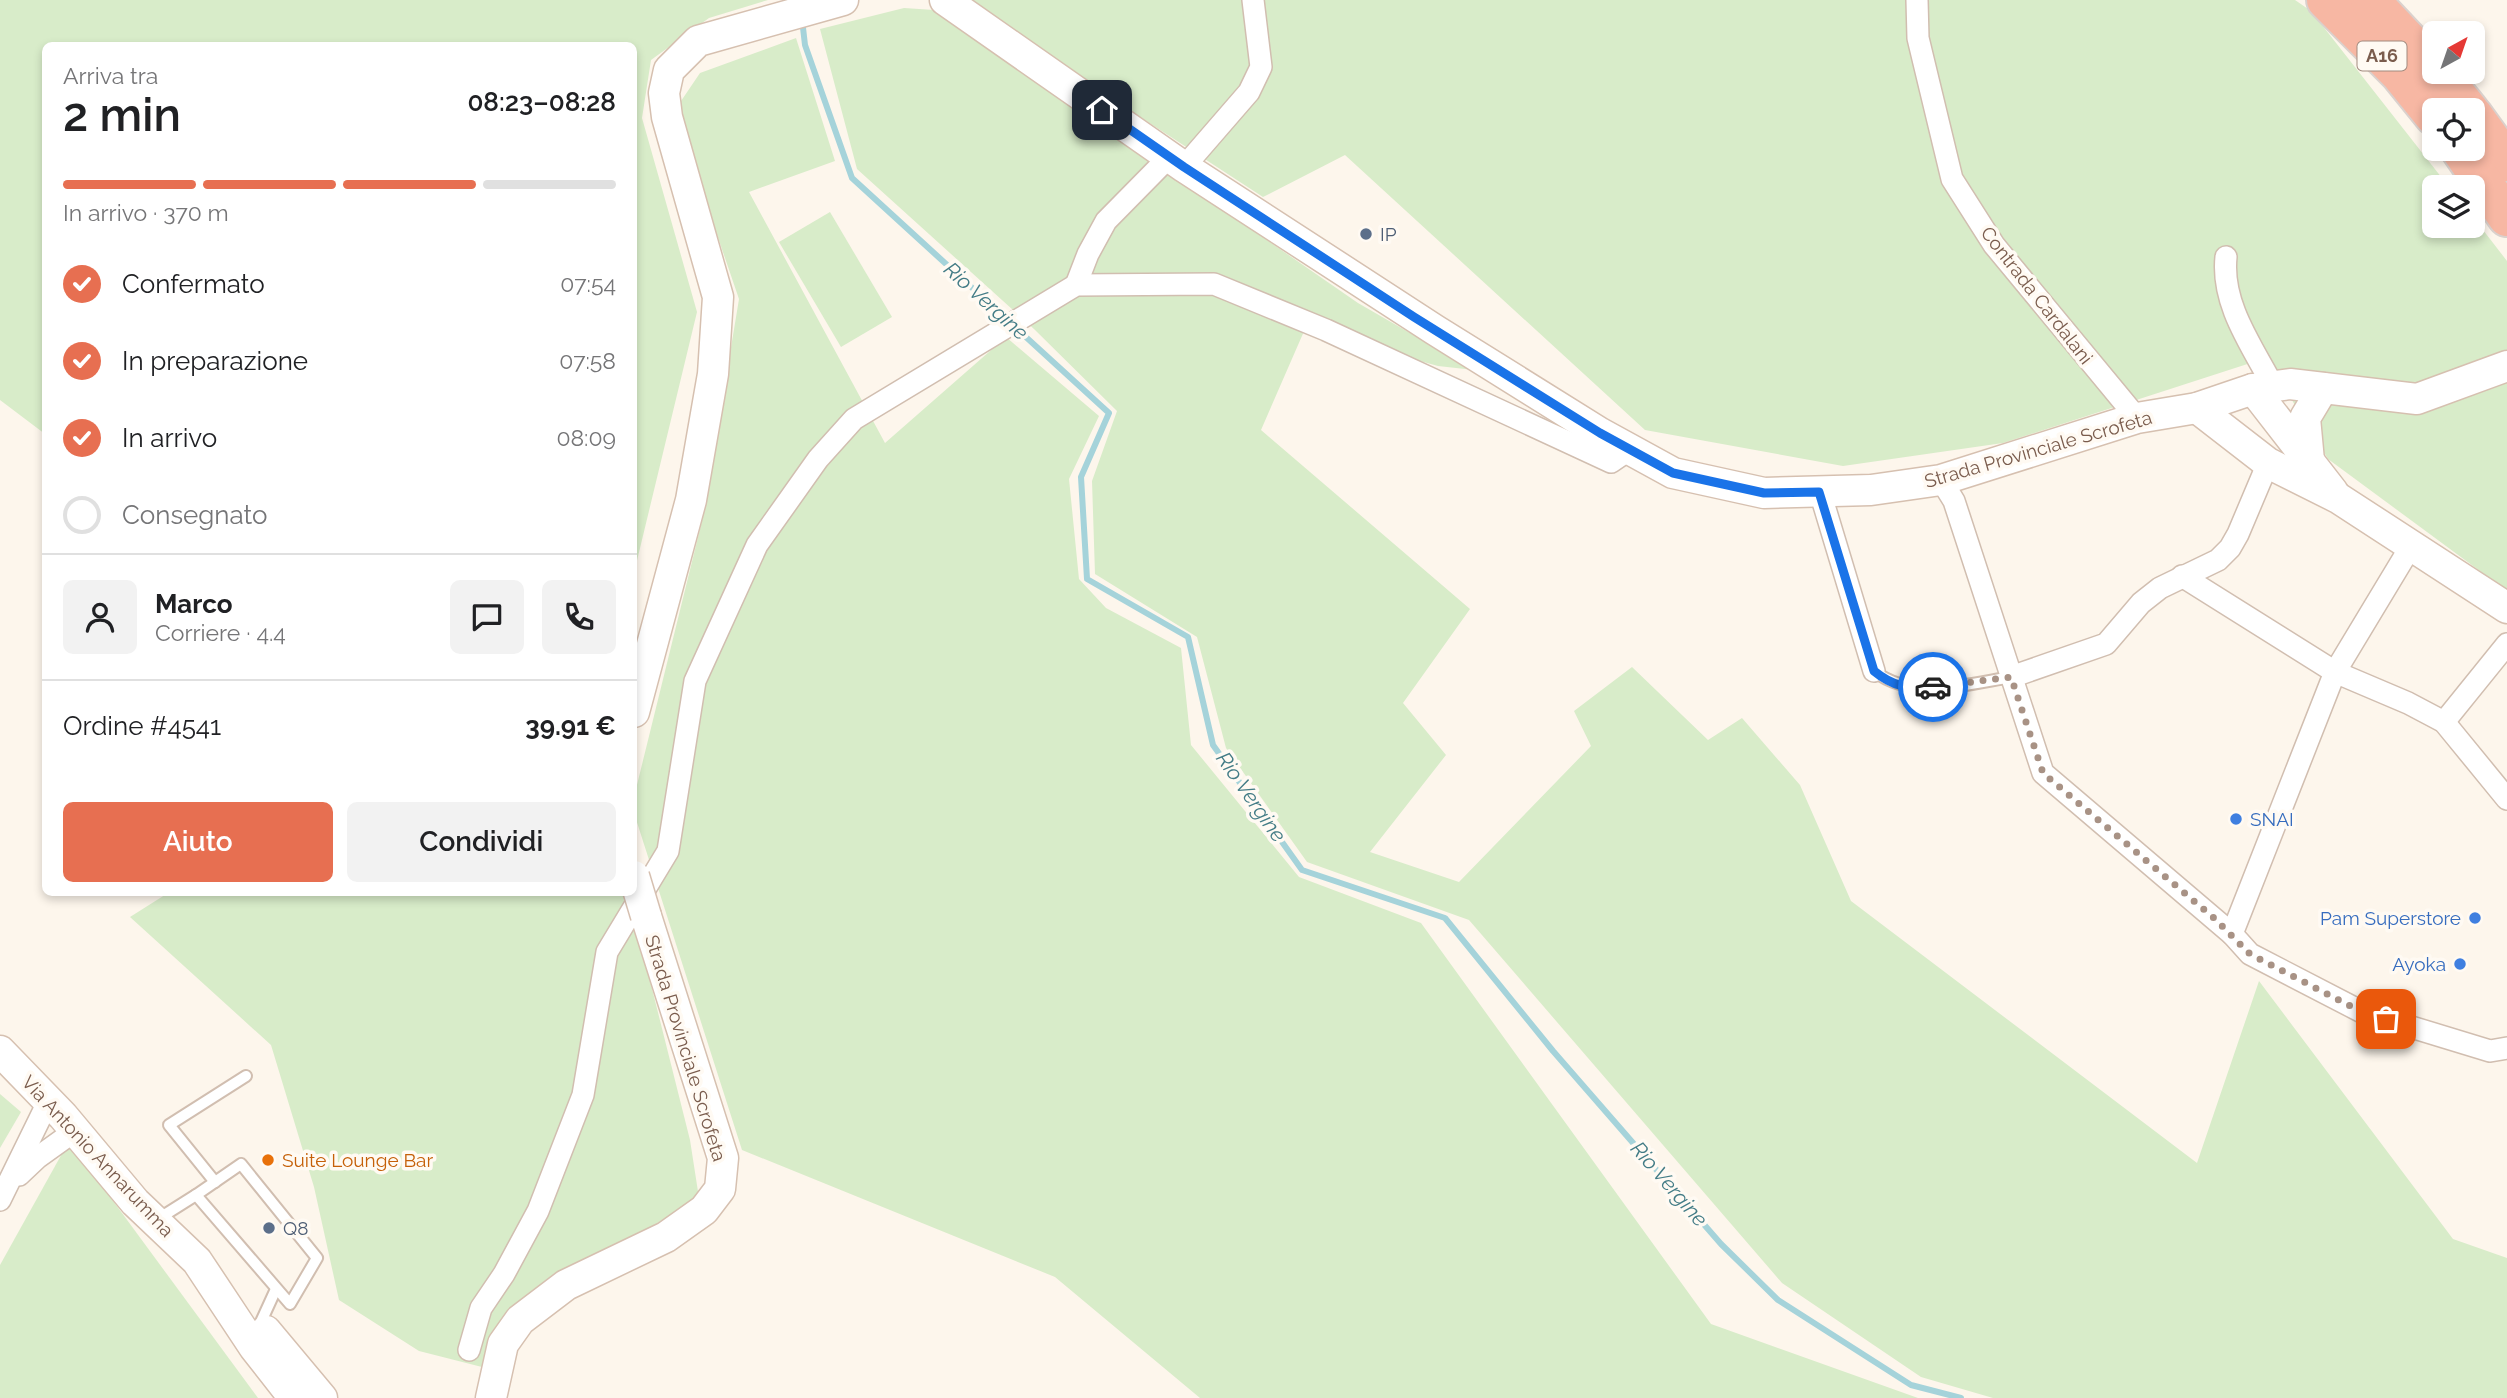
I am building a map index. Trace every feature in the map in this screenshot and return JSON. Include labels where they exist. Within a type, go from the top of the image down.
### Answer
[{"type":"highway","name":"A16","points":[[2326,0],[2400,74],[2422,101]]},
{"type":"highway","name":"A16","points":[[2370,0],[2422,55]]},
{"type":"highway","name":"A16","points":[[2448,84],[2459,98]]},
{"type":"highway","points":[[2485,132],[2507,162]]},
{"type":"highway","points":[[2468,161],[2507,217]]},
{"type":"street","points":[[637,701],[691,500],[713,374],[718,297],[667,117],[664,93],[669,70],[698,41],[844,0]]},
{"type":"street","name":"Strada Provinciale Scrofeta","points":[[945,0],[1176,162],[1281,222],[1630,449],[1673,473],[1764,493],[1871,490],[1941,480],[2137,418],[2197,408],[2263,388],[2290,384],[2417,399],[2507,366]]},
{"type":"street","points":[[1076,285],[1106,220],[1176,162],[1249,92],[1261,66],[1254,0]]},
{"type":"street","name":"Contrada Cardalani","points":[[1917,0],[1918,38],[1952,179],[1994,246],[2137,418]]},
{"type":"street","points":[[2226,257],[2224,277],[2232,308],[2263,388],[2309,461],[2338,498]]},
{"type":"street","points":[[469,1350],[481,1308],[504,1274],[538,1211],[583,1095],[607,952],[667,851],[695,681],[757,545],[818,459],[854,419],[1076,285],[1214,284],[1326,330],[1611,462],[1630,449]]},
{"type":"street","points":[[2309,461],[2305,418],[2323,388]]},
{"type":"street","points":[[2197,408],[2268,463],[2338,498],[2507,608]]},
{"type":"street","points":[[2011,677],[2106,644],[2141,603],[2182,576],[2218,560],[2230,548],[2268,463]]},
{"type":"street","points":[[1941,480],[1954,501],[2043,773],[2232,934],[2250,954],[2362,1012],[2490,1051],[2507,1048]]},
{"type":"street","points":[[1819,492],[1874,671]]},
{"type":"street","points":[[2232,934],[2335,672],[2411,546]]},
{"type":"street","points":[[2182,576],[2335,672],[2409,703],[2444,722],[2507,799]]},
{"type":"street","points":[[2444,722],[2507,644]]},
{"type":"street","name":"Strada Provinciale Scrofeta","points":[[491,1398],[503,1344],[520,1320],[566,1285],[666,1237],[704,1210],[720,1189],[723,1158],[637,886]]},
{"type":"street","name":"Via Antonio Annarumma","points":[[0,1051],[76,1130],[123,1188],[197,1261],[254,1347],[294,1398]]},
{"type":"street","points":[[5,1192],[49,1100]]},
{"type":"street","points":[[5,1192],[37,1158],[76,1130]]},
{"type":"street","points":[[161,1226],[183,1270],[276,1398]]},
{"type":"street","points":[[197,1261],[260,1324],[322,1398]]},
{"type":"lane","points":[[1874,671],[1896,685],[1917,689],[2011,677]]},
{"type":"lane","points":[[215,1182],[169,1125],[246,1076]]},
{"type":"lane","points":[[161,1226],[196,1195],[241,1164],[317,1258],[290,1304],[196,1195]]},
{"type":"lane","points":[[260,1324],[276,1289]]},
{"type":"green space","points":[[0,0],[768,0],[709,18],[651,60],[642,118],[697,312],[637,561],[637,42],[42,42],[42,432],[0,400]]},
{"type":"green space","points":[[961,0],[2295,0],[2311,11],[2422,153],[2422,161],[2429,161],[2440,175],[2422,175],[2422,238],[2485,238],[2485,233],[2507,261],[2507,591],[2328,459],[2266,358],[2003,443],[1843,466],[1645,430],[1345,155],[1263,197]]},
{"type":"green space","points":[[904,8],[934,10],[1358,303],[1474,370],[1438,366],[1305,329],[1261,430],[1470,609],[1403,703],[1446,755],[1370,852],[1459,882],[1591,746],[1574,711],[1632,667],[1708,740],[1742,718],[1800,785],[1851,901],[2197,1163],[2259,981],[2453,1239],[2507,1258],[2507,1398],[1993,1398],[1921,1377],[1782,1283],[1469,920],[1307,862],[1226,748],[1197,637],[1095,574],[1092,481],[1117,411],[1034,329],[857,169],[820,29]]},
{"type":"green space","points":[[796,38],[835,161],[749,192],[885,443],[1006,337],[1099,416],[1069,479],[1079,579],[1106,608],[1181,648],[1191,745],[1299,877],[1421,923],[1711,1324],[1918,1398],[1200,1398],[1055,1277],[742,1150],[637,822],[637,785],[703,517],[739,299],[710,214],[679,104],[700,73]]},
{"type":"green space","points":[[830,212],[892,317],[841,347],[779,242]]},
{"type":"green space","points":[[163,896],[629,896],[690,1140],[699,1198],[530,1299],[482,1367],[419,1351],[339,1300],[314,1187],[271,1045],[130,917]]},
{"type":"green space","points":[[0,1094],[21,1112],[0,1148]]},
{"type":"green space","points":[[69,1141],[258,1398],[0,1398],[0,1265]]},
{"type":"waterway","name":"Rio Vergine","points":[[802,19],[805,45],[852,178],[1109,413],[1081,477],[1087,579],[1188,637],[1213,745],[1302,870],[1445,918],[1553,1051],[1721,1244],[1778,1300],[1911,1385],[1961,1398]]},
{"type":"way so far","points":[[1933,687],[2011,677],[2043,773],[2214,918],[2250,954],[2362,1012],[2386,1019]]},
{"type":"place","name":"IP","points":[[1366,234]]},
{"type":"place","name":"SNAI","points":[[2236,819]]},
{"type":"place","name":"Pam Superstore","points":[[2475,918]]},
{"type":"place","name":"Ayoka","points":[[2460,964]]},
{"type":"place","name":"Suite Lounge Bar","points":[[268,1160]]},
{"type":"place","name":"Q8","points":[[269,1228]]},
{"type":"route","points":[[1102,110],[1184,167],[1414,317],[1600,433],[1673,473],[1764,493],[1819,492],[1874,671],[1896,685],[1917,689],[1933,687]]}]
